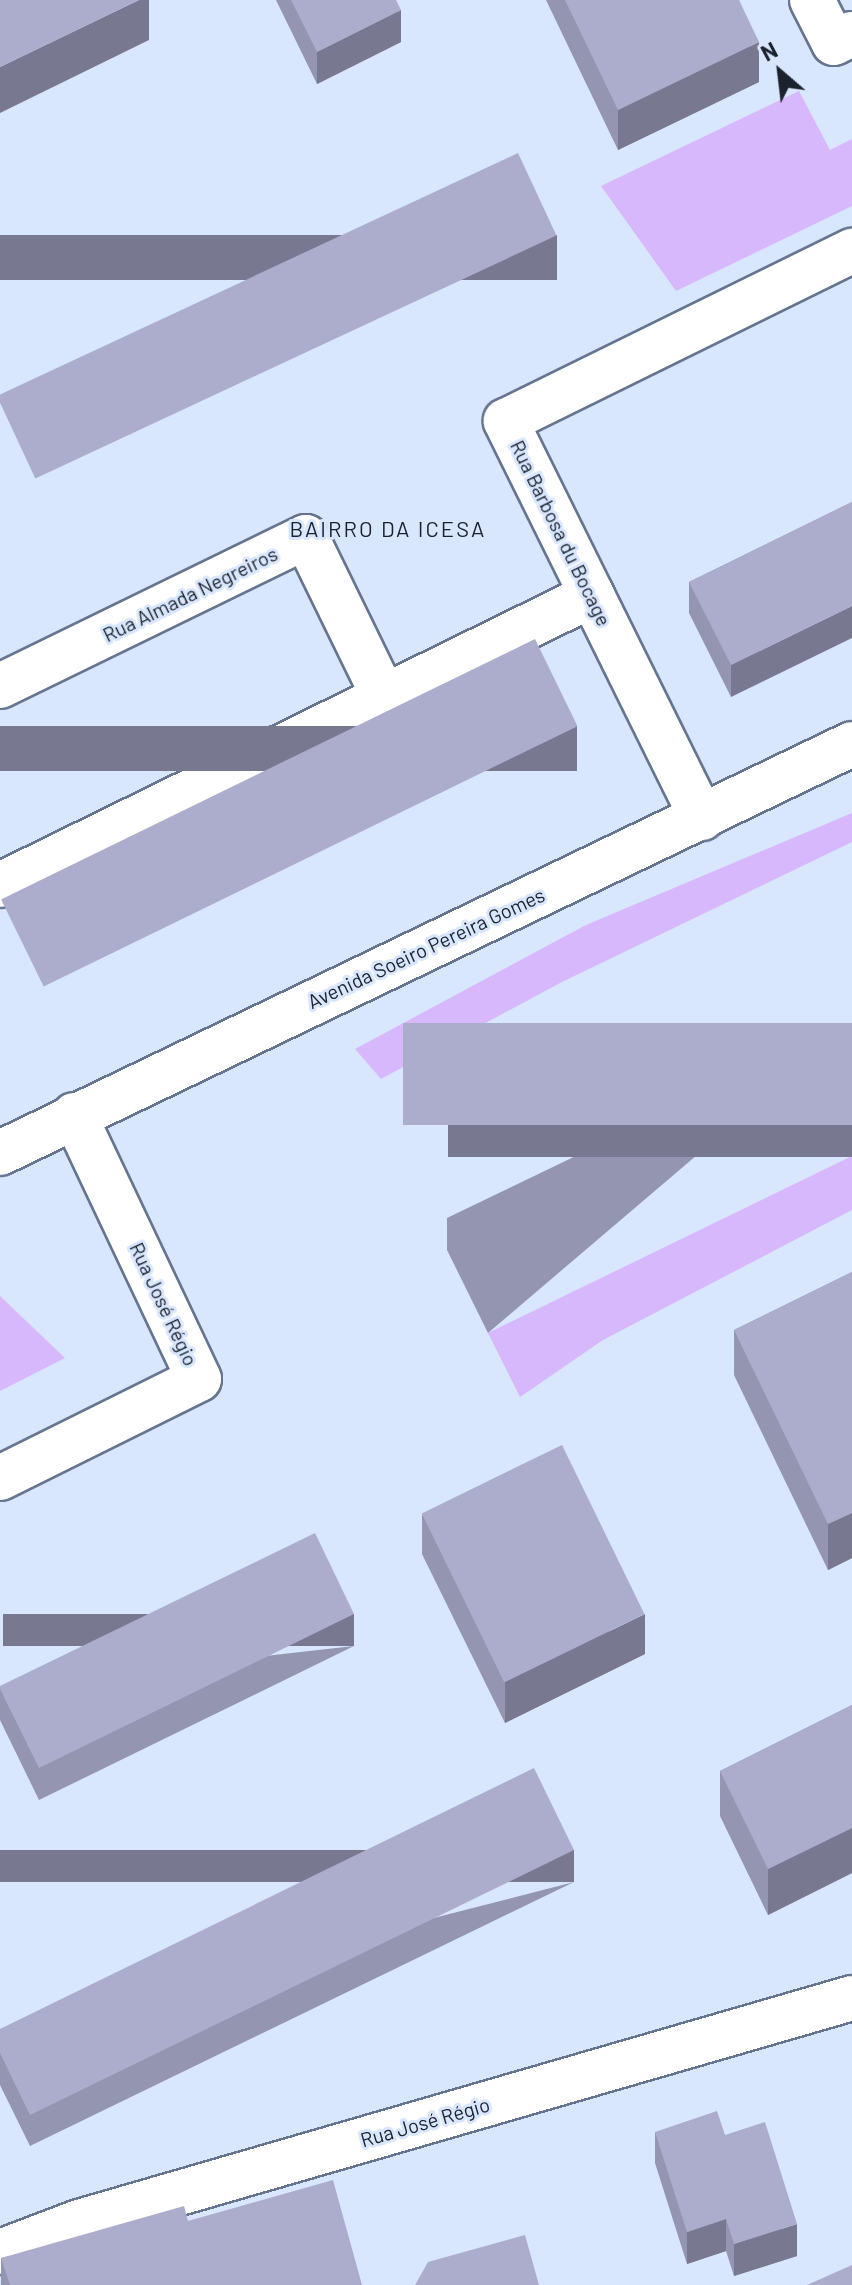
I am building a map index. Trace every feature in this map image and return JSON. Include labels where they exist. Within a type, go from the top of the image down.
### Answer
[{"type":"street","points":[[812,0],[834,43],[852,34]]},
{"type":"street","name":"Rua Barbosa du Bocage","points":[[702,818],[506,421],[852,251]]},
{"type":"street","name":"Rua Almada Negreiros","points":[[0,686],[306,537],[384,697]]},
{"type":"street","points":[[0,885],[592,595]]},
{"type":"street","name":"Avenida Soeiro Pereira Gomes","points":[[0,1153],[852,744]]},
{"type":"street","name":"Rua José Régio","points":[[0,1478],[199,1379],[74,1115]]},
{"type":"street","name":"Rua José Régio","points":[[0,2252],[79,2222],[852,1998]]},
{"type":"shaded area","points":[[799,91],[830,150],[852,139],[852,206],[676,291],[601,186]]},
{"type":"shaded area","points":[[852,813],[852,842],[562,982],[381,1079],[355,1049],[586,925]]},
{"type":"shaded area","points":[[852,1156],[852,1210],[603,1340],[520,1397],[488,1333]]},
{"type":"shaded area","points":[[0,1296],[65,1358],[0,1391]]},
{"type":"building","points":[[0,0],[139,0],[0,67]]},
{"type":"building","points":[[291,0],[396,0],[401,10],[317,52]]},
{"type":"building","points":[[565,0],[739,0],[759,42],[618,110]]},
{"type":"building","points":[[518,153],[556,235],[35,478],[0,403],[0,395]]},
{"type":"building","points":[[852,502],[852,606],[731,665],[689,582]]},
{"type":"building","points":[[535,639],[578,726],[44,987],[1,899]]},
{"type":"building","points":[[403,1023],[852,1023],[852,1125],[403,1125]]},
{"type":"building","points":[[852,1272],[852,1513],[828,1524],[734,1330]]},
{"type":"building","points":[[562,1445],[644,1614],[504,1682],[422,1513]]},
{"type":"building","points":[[315,1533],[354,1614],[39,1768],[0,1686]]},
{"type":"building","points":[[852,1705],[852,1828],[768,1869],[720,1771]]},
{"type":"building","points":[[534,1768],[574,1850],[30,2115],[0,2053],[0,2029]]},
{"type":"building","points":[[717,2111],[725,2135],[765,2122],[797,2224],[734,2244],[726,2219],[687,2232],[655,2132]]},
{"type":"building","points":[[333,2180],[362,2285],[10,2285],[1,2258],[184,2206],[188,2221]]},
{"type":"building","points":[[525,2235],[539,2285],[415,2285],[428,2262]]},
{"type":"building","points":[[852,2265],[852,2285],[807,2285]]},
{"type":"district","name":"BAIRRO DA ICESA","points":[[388,529]]}]
